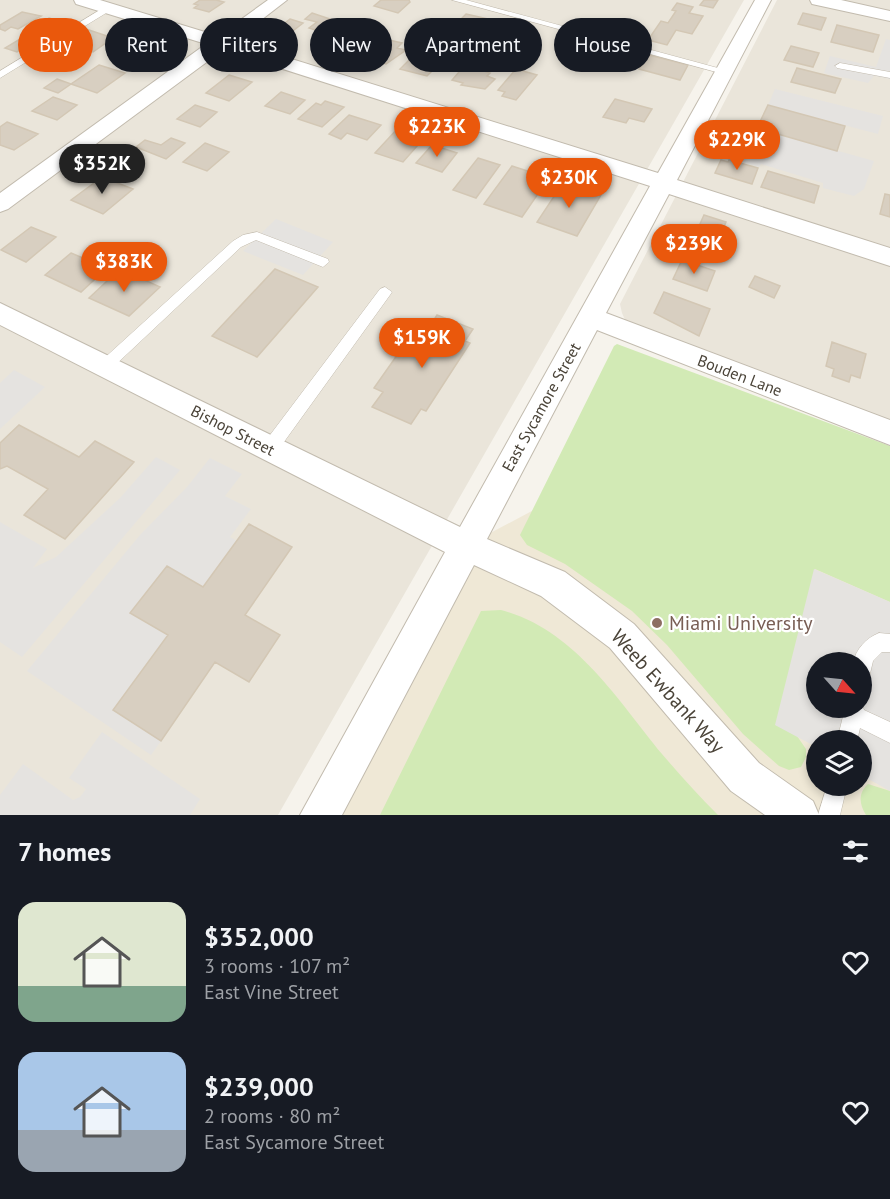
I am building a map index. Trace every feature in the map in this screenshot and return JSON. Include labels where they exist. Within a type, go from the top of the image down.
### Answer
[{"type":"street","points":[[82,0],[200,37]]},
{"type":"street","points":[[254,18],[279,0]]},
{"type":"street","name":"East Sycamore Street","points":[[320,815],[763,0]]},
{"type":"street","points":[[818,0],[890,16]]},
{"type":"street","points":[[0,204],[200,58]]},
{"type":"street","points":[[298,68],[890,257]]},
{"type":"street","name":"Bishop Street","points":[[0,313],[466,546]]},
{"type":"street","name":"Bouden Lane","points":[[590,317],[890,433]]},
{"type":"street","name":"Weeb Ewbank Way","points":[[466,546],[553,584],[622,636],[745,777],[799,815]]},
{"type":"lane","points":[[456,0],[724,71]]},
{"type":"lane","points":[[0,75],[108,8]]},
{"type":"lane","points":[[840,66],[890,75]]},
{"type":"lane","points":[[105,366],[237,244],[247,238],[257,237],[323,262]]},
{"type":"lane","points":[[270,448],[385,292]]},
{"type":"lane","points":[[870,652],[884,643]]},
{"type":"lane","points":[[864,718],[890,733]]},
{"type":"lane","points":[[830,815],[835,796]]},
{"type":"shaded area","points":[[0,0],[744,0],[278,815],[0,815]]},
{"type":"shaded area","points":[[777,0],[890,0],[890,421],[626,322],[622,313],[620,304]]},
{"type":"shaded area","points":[[886,39],[890,40],[890,79],[874,76],[868,83],[824,73],[830,56],[876,67]]},
{"type":"shaded area","points":[[775,89],[883,116],[878,134],[768,105]]},
{"type":"shaded area","points":[[757,128],[874,161],[864,189],[854,196],[823,188],[823,183],[761,164],[759,167],[742,162]]},
{"type":"shaded area","points":[[276,219],[333,242],[303,275],[243,251]]},
{"type":"shaded area","points":[[14,370],[45,387],[0,429],[0,383]]},
{"type":"shaded area","points":[[156,457],[180,470],[22,657],[0,642],[0,522],[47,549],[33,568],[56,557],[120,498]]},
{"type":"shaded area","points":[[210,458],[242,474],[225,496],[251,509],[230,537],[237,541],[203,587],[167,566],[168,635],[113,710],[161,741],[151,755],[27,671],[140,535],[187,487]]},
{"type":"shaded area","name":"Miami University","points":[[605,472],[890,582],[890,815],[320,815],[466,546]]},
{"type":"shaded area","points":[[814,569],[890,602],[890,791],[872,781],[872,730],[806,730],[806,742],[775,725]]},
{"type":"shaded area","points":[[102,732],[200,799],[190,815],[0,815],[0,795],[23,764],[73,800],[80,797],[86,789],[69,778]]},
{"type":"green space","points":[[617,344],[890,446],[890,602],[815,569],[776,725],[797,736],[806,749],[806,757],[801,767],[789,770],[779,766],[743,734],[667,645],[632,611],[565,564],[527,545],[520,535]]},
{"type":"green space","points":[[501,610],[527,619],[572,649],[611,689],[662,754],[718,815],[380,815],[481,611]]},
{"type":"green space","points":[[872,785],[890,791],[890,815],[866,815],[861,796],[872,796]]},
{"type":"building","points":[[200,0],[224,2],[209,12],[194,8],[198,5],[194,4]]},
{"type":"building","points":[[381,0],[409,0],[410,2],[398,13],[374,6]]},
{"type":"building","points":[[704,0],[718,0],[713,8],[700,5]]},
{"type":"building","points":[[677,3],[693,7],[689,13],[703,16],[692,34],[676,30],[667,45],[652,41],[652,34],[661,21],[668,23],[676,11],[672,10]]},
{"type":"building","points":[[22,12],[41,16],[18,18],[18,29],[11,27],[5,31],[0,29],[0,25]]},
{"type":"building","points":[[312,13],[327,18],[310,18],[310,20],[305,19]]},
{"type":"building","points":[[803,13],[826,18],[821,30],[798,24]]},
{"type":"building","points":[[466,14],[484,18],[462,18]]},
{"type":"building","points":[[837,25],[879,35],[873,52],[831,42]]},
{"type":"building","points":[[93,31],[105,35],[105,44],[93,52]]},
{"type":"building","points":[[18,40],[17,52],[5,48]]},
{"type":"building","points":[[392,41],[402,43],[397,48],[404,51],[392,60]]},
{"type":"building","points":[[791,46],[819,53],[813,67],[784,60]]},
{"type":"building","points":[[652,56],[688,65],[680,80],[650,72],[652,72]]},
{"type":"building","points":[[99,65],[105,67],[105,72],[125,73],[97,93],[71,84],[89,72],[93,72],[93,69]]},
{"type":"building","points":[[797,68],[841,79],[835,93],[791,82]]},
{"type":"building","points":[[412,72],[431,72],[427,76]]},
{"type":"building","points":[[459,72],[487,72],[490,73],[487,76],[495,79],[485,89],[461,85],[463,83],[452,80]]},
{"type":"building","points":[[513,72],[537,75],[516,100],[502,96],[505,92],[498,90]]},
{"type":"building","points":[[229,75],[252,82],[229,101],[206,93]]},
{"type":"building","points":[[57,79],[71,84],[58,93],[44,88]]},
{"type":"building","points":[[281,92],[305,100],[290,114],[265,106]]},
{"type":"building","points":[[53,97],[77,105],[57,120],[32,111]]},
{"type":"building","points":[[615,99],[652,109],[644,122],[629,118],[626,123],[603,117]]},
{"type":"building","points":[[325,101],[344,107],[322,127],[298,119],[316,103],[321,105]]},
{"type":"building","points":[[195,105],[217,112],[200,127],[177,119]]},
{"type":"building","points":[[768,105],[845,126],[837,151],[757,128]]},
{"type":"building","points":[[349,115],[381,125],[367,140],[347,133],[341,139],[329,134]]},
{"type":"building","points":[[7,122],[38,134],[14,150],[0,145],[0,127]]},
{"type":"building","points":[[398,128],[425,137],[403,162],[375,153]]},
{"type":"building","points":[[171,138],[185,143],[166,159],[136,147],[145,140],[161,145]]},
{"type":"building","points":[[205,143],[229,152],[207,171],[183,162]]},
{"type":"building","points":[[432,145],[457,153],[442,172],[416,163]]},
{"type":"building","points":[[478,158],[500,165],[476,198],[453,190]]},
{"type":"building","points":[[721,160],[758,168],[752,184],[715,173]]},
{"type":"building","points":[[512,166],[549,178],[522,217],[484,204]]},
{"type":"building","points":[[768,171],[819,186],[814,203],[761,187]]},
{"type":"building","points":[[102,177],[133,189],[103,214],[71,200]]},
{"type":"building","points":[[563,183],[601,195],[577,236],[537,222]]},
{"type":"building","points":[[885,194],[890,195],[890,217],[880,214]]},
{"type":"building","points":[[704,215],[726,222],[715,249],[692,242]]},
{"type":"building","points":[[31,227],[56,237],[26,262],[1,250]]},
{"type":"building","points":[[71,253],[107,268],[81,292],[45,275]]},
{"type":"building","points":[[682,260],[715,271],[707,291],[673,279]]},
{"type":"building","points":[[120,269],[160,287],[129,316],[89,298]]},
{"type":"building","points":[[275,269],[318,287],[257,357],[212,336]]},
{"type":"building","points":[[755,276],[780,286],[774,298],[749,287]]},
{"type":"building","points":[[664,292],[710,309],[699,336],[654,313]]},
{"type":"building","points":[[437,315],[473,329],[465,341],[470,343],[426,411],[421,409],[411,424],[372,407],[383,392],[374,388],[419,324],[429,328]]},
{"type":"building","points":[[832,342],[866,354],[860,378],[851,375],[849,382],[832,376],[834,369],[826,366]]},
{"type":"building","points":[[19,425],[79,457],[95,441],[134,462],[65,539],[24,515],[48,489],[7,466],[0,469],[0,443]]},
{"type":"building","points":[[249,524],[292,547],[245,615],[280,635],[249,682],[215,662],[161,741],[113,710],[168,635],[130,613],[167,566],[203,587]]},
{"type":"place","name":"Miami University","points":[[657,623]]}]
